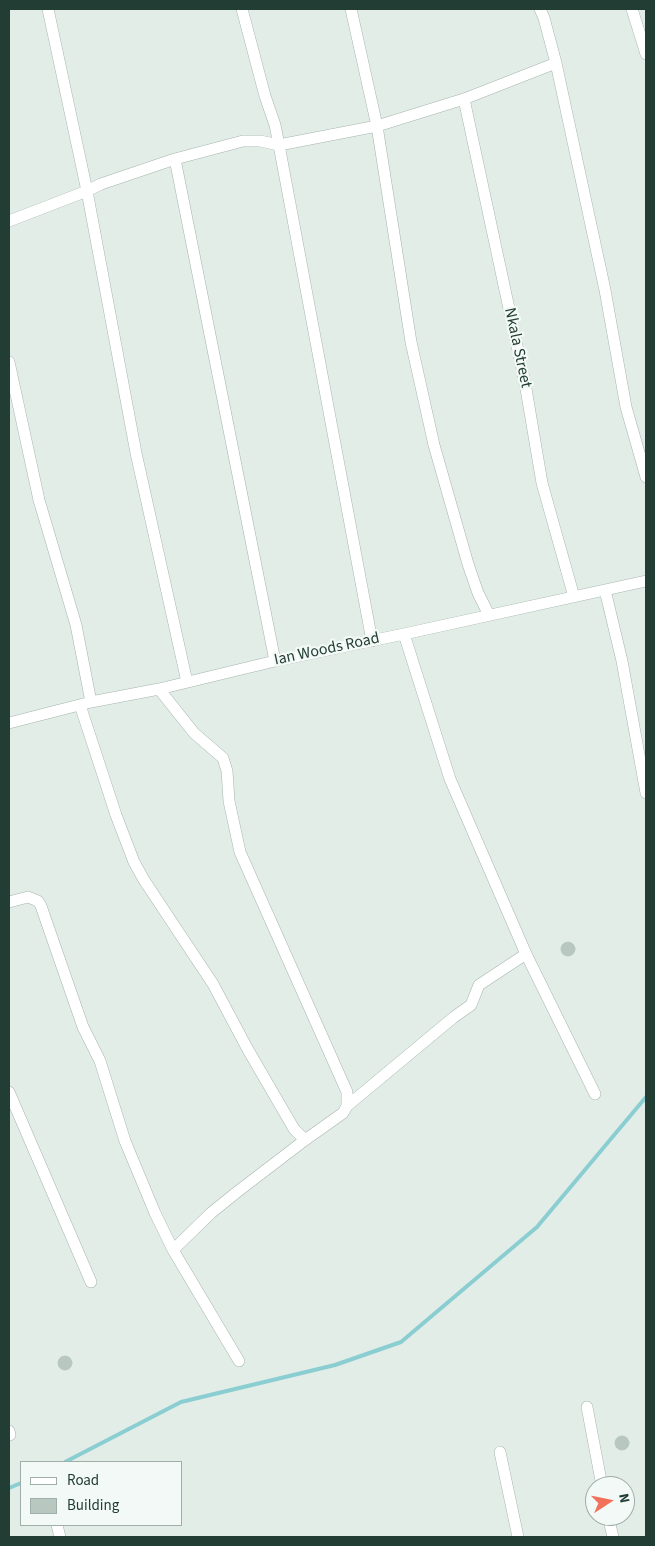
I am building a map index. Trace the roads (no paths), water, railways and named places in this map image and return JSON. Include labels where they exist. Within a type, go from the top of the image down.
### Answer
[{"type":"street","points":[[48,9],[87,191],[136,453],[188,682]]},
{"type":"street","points":[[242,9],[265,96],[275,125],[372,641]]},
{"type":"street","points":[[351,9],[377,126],[411,342],[434,445],[468,564],[478,593],[489,615]]},
{"type":"street","points":[[540,9],[556,63],[604,290],[626,407],[646,477]]},
{"type":"street","points":[[632,9],[646,54]]},
{"type":"street","points":[[9,221],[108,181],[175,159],[243,141],[260,141],[279,145],[377,126],[464,99],[556,63]]},
{"type":"street","name":"Nkala Street","points":[[464,99],[525,383],[542,483],[574,597]]},
{"type":"street","points":[[175,159],[275,661]]},
{"type":"street","points":[[9,362],[39,500],[76,624],[91,702]]},
{"type":"street","name":"Ian Woods Road","points":[[9,723],[91,702],[646,581]]},
{"type":"street","points":[[605,590],[622,661],[646,793]]},
{"type":"street","points":[[404,634],[450,779],[526,954],[595,1094]]},
{"type":"street","points":[[160,688],[194,733],[223,758],[227,772],[229,801],[240,852],[347,1092],[347,1106]]},
{"type":"street","points":[[80,705],[116,815],[134,862],[213,984],[247,1048],[294,1129],[305,1140]]},
{"type":"street","points":[[9,902],[28,897],[38,901],[41,906],[83,1027],[100,1061],[125,1141],[155,1214],[173,1250],[239,1361]]},
{"type":"street","points":[[173,1250],[230,1197],[343,1113],[347,1106],[471,1005],[479,985],[526,954]]},
{"type":"street","points":[[9,1092],[91,1282]]},
{"type":"street","points":[[587,1407],[600,1476]]},
{"type":"street","points":[[500,1452],[518,1537]]},
{"type":"waterway","points":[[67,1461],[181,1402],[335,1365],[401,1342],[537,1227],[646,1097]]},
{"type":"waterway","points":[[9,1488],[20,1483]]}]
